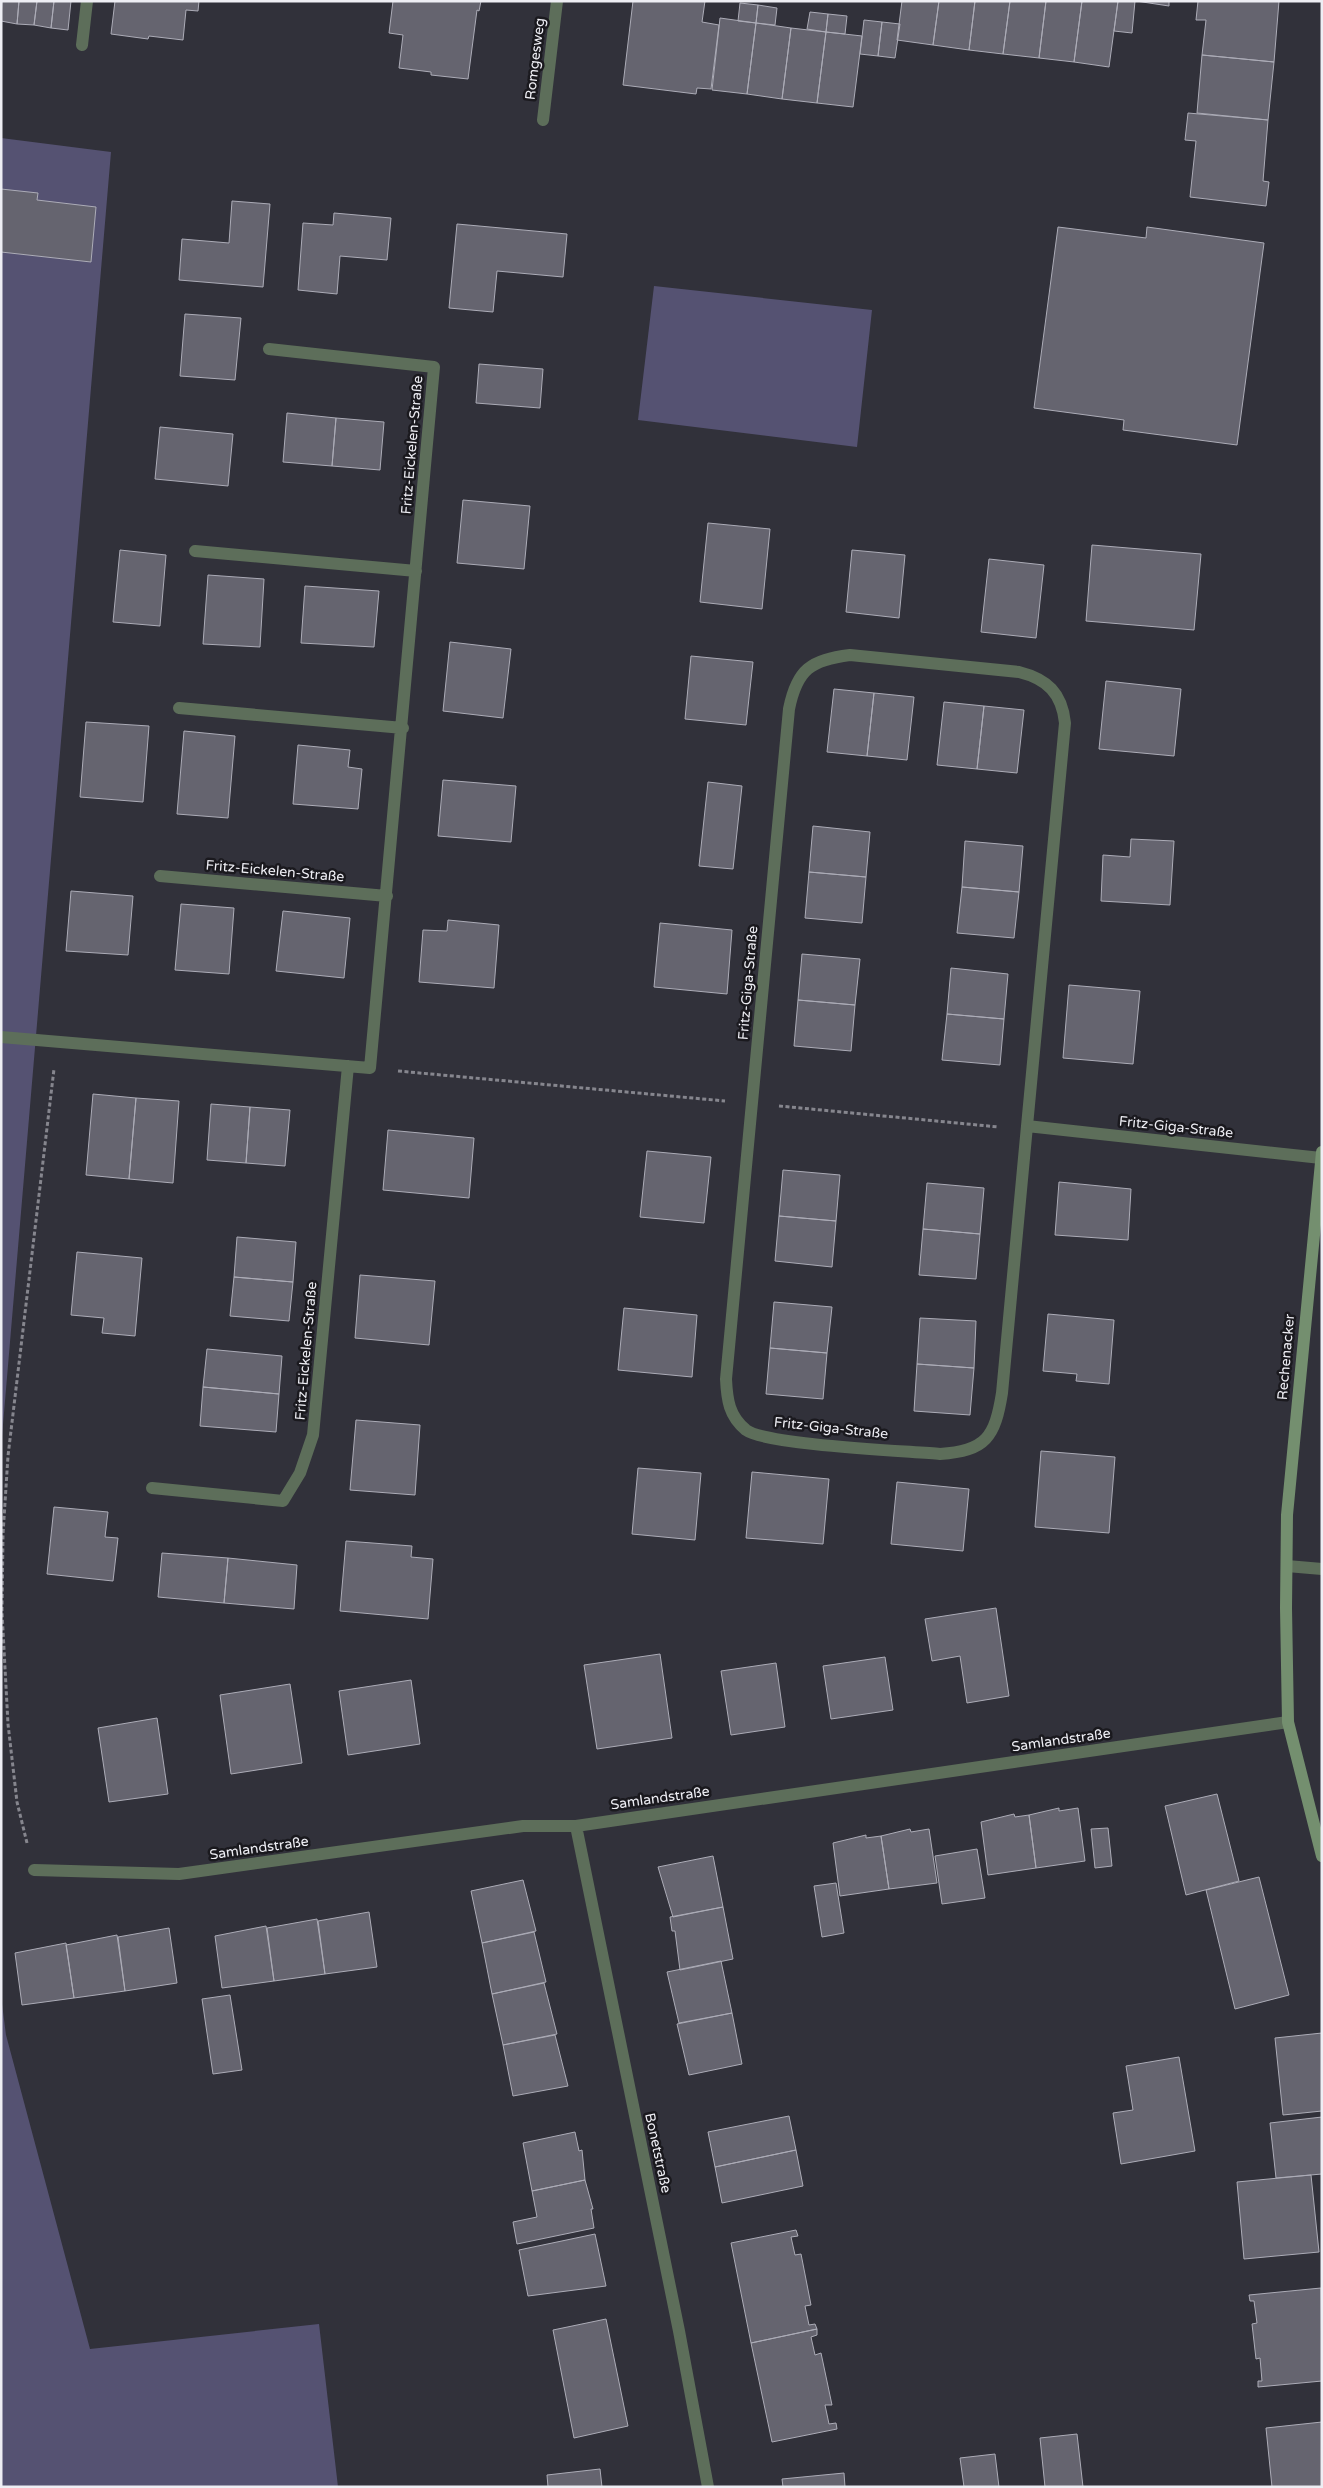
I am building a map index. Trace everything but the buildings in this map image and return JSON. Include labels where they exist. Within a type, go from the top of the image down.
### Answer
[{"type":"street","points":[[82,45],[87,1]]},
{"type":"street","name":"Romgesweg","points":[[543,120],[557,1]]},
{"type":"street","name":"Fritz-Eickelen-Straße","points":[[269,349],[434,367],[403,728],[370,1068]]},
{"type":"street","points":[[195,551],[416,571]]},
{"type":"street","name":"Fritz-Giga-Straße","points":[[850,655],[1019,672],[1035,676],[1050,685],[1061,701],[1064,723],[1027,1126],[998,1420],[994,1429],[975,1448],[963,1453],[940,1454],[777,1440],[748,1432],[733,1418],[727,1401],[726,1379],[793,687],[806,669],[824,659],[850,655]]},
{"type":"street","points":[[179,708],[403,728]]},
{"type":"street","name":"Fritz-Eickelen-Straße","points":[[160,876],[387,896]]},
{"type":"street","points":[[1,1037],[370,1068]]},
{"type":"street","name":"Fritz-Eickelen-Straße","points":[[152,1488],[283,1501],[300,1473],[313,1434],[348,1066]]},
{"type":"street","name":"Fritz-Giga-Straße","points":[[1027,1126],[1321,1158]]},
{"type":"street","name":"Rechenacker","points":[[1322,1152],[1288,1506],[1287,1566],[1288,1722],[1322,1856]]},
{"type":"street","points":[[1287,1566],[1322,1568]]},
{"type":"street","name":"Samlandstraße","points":[[34,1870],[179,1874],[523,1826],[576,1826],[1288,1722]]},
{"type":"street","name":"Bonetstraße","points":[[576,1826],[680,2331],[708,2487]]},
{"type":"path","points":[[34,1870],[17,1802],[8,1724],[2,1612],[2,1543],[8,1456],[57,1041]]},
{"type":"path","points":[[370,1068],[1009,1128],[1027,1126]]},
{"type":"shaded area","points":[[1,138],[111,152],[1,1448]]},
{"type":"shaded area","points":[[654,286],[872,310],[857,447],[638,420]]},
{"type":"shaded area","points":[[1,1996],[6,2035],[90,2349],[319,2324],[338,2487],[1,2487]]}]
